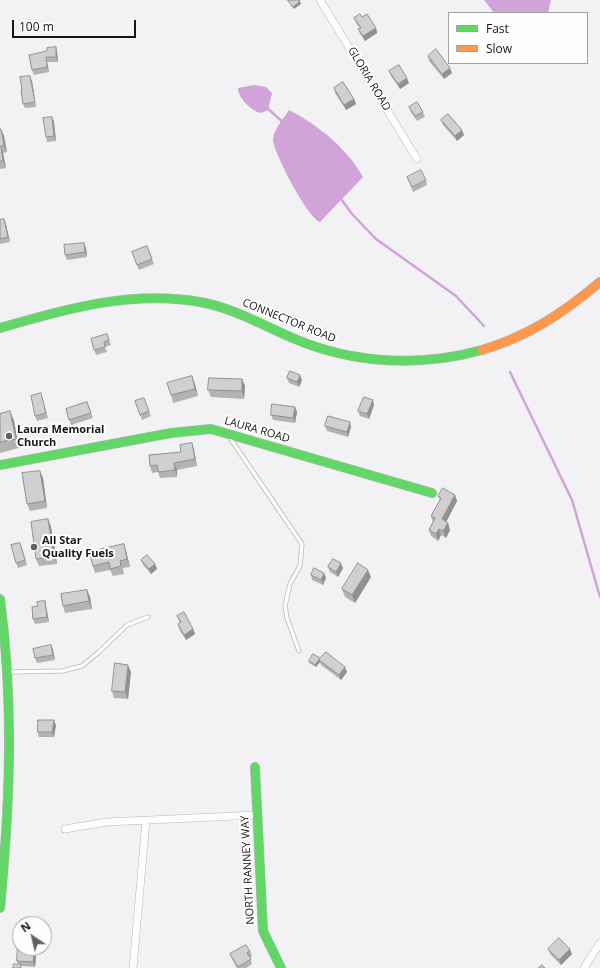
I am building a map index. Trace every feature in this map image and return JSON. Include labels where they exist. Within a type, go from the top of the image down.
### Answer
[{"type":"street","name":"GLORIA ROAD","points":[[320,0],[417,158]]},
{"type":"street","name":"CONNECTOR ROAD","points":[[0,328],[75,307],[114,299],[145,297],[175,299],[201,302],[240,313],[309,345],[334,353],[366,359],[420,362],[466,356],[513,341],[535,331],[571,308],[600,282]]},
{"type":"street","name":"LAURA ROAD","points":[[0,465],[171,433],[211,429],[432,493]]},
{"type":"street","points":[[0,599],[9,672],[11,733],[8,827],[0,908]]},
{"type":"street","name":"NORTH RANNEY WAY","points":[[255,767],[263,931],[281,968]]},
{"type":"street","points":[[65,829],[107,822],[257,815]]},
{"type":"street","points":[[133,968],[146,821]]},
{"type":"street","points":[[584,968],[600,943]]},
{"type":"lane","points":[[227,434],[256,474],[302,544],[300,566],[290,584],[285,606],[287,618],[299,651]]},
{"type":"lane","points":[[9,672],[62,671],[82,666],[127,625],[148,617]]},
{"type":"shaded area","points":[[484,0],[551,0],[548,12],[493,12]]},
{"type":"shaded area","points":[[254,85],[266,87],[272,93],[268,110],[261,113],[253,110],[246,104],[240,96],[238,88]]},
{"type":"shaded area","points":[[289,110],[311,123],[331,138],[349,156],[363,177],[320,222],[314,218],[307,209],[292,184],[279,158],[273,140],[273,136],[279,124]]},
{"type":"building","points":[[288,0],[299,0],[300,1],[293,7]]},
{"type":"building","points":[[360,14],[362,17],[367,14],[376,28],[363,36],[358,29],[361,28],[354,18]]},
{"type":"building","points":[[56,47],[56,57],[46,57],[47,67],[32,70],[29,55],[47,51],[47,48]]},
{"type":"building","points":[[436,49],[450,68],[442,74],[428,56]]},
{"type":"building","points":[[399,65],[407,78],[398,84],[389,71]]},
{"type":"building","points":[[30,76],[35,102],[23,104],[20,77]]},
{"type":"building","points":[[343,82],[354,99],[344,105],[334,88]]},
{"type":"building","points":[[417,102],[423,112],[415,116],[409,107]]},
{"type":"building","points":[[448,114],[462,130],[455,136],[441,120]]},
{"type":"building","points":[[52,117],[54,136],[46,137],[43,118]]},
{"type":"building","points":[[0,129],[4,145],[1,146],[3,161],[0,161]]},
{"type":"building","points":[[421,170],[426,180],[412,187],[407,177]]},
{"type":"building","points":[[4,219],[8,237],[0,239],[0,220]]},
{"type":"building","points":[[84,243],[85,252],[65,255],[64,245]]},
{"type":"building","points":[[147,246],[152,259],[137,265],[132,252]]},
{"type":"building","points":[[107,334],[109,340],[104,342],[105,347],[94,350],[91,339]]},
{"type":"building","points":[[290,371],[300,375],[297,382],[287,378]]},
{"type":"building","points":[[192,376],[195,389],[171,395],[167,383]]},
{"type":"building","points":[[209,378],[242,379],[242,391],[208,390]]},
{"type":"building","points":[[41,393],[46,413],[35,416],[31,396]]},
{"type":"building","points":[[364,397],[373,400],[367,414],[358,411]]},
{"type":"building","points":[[144,398],[149,411],[140,415],[135,401]]},
{"type":"building","points":[[87,402],[91,413],[69,420],[66,409]]},
{"type":"building","points":[[272,404],[295,407],[293,418],[271,415]]},
{"type":"building","points":[[10,411],[16,439],[0,442],[0,414]]},
{"type":"building","points":[[328,416],[350,422],[347,432],[325,426]]},
{"type":"building","points":[[192,443],[195,459],[174,463],[175,470],[158,472],[157,465],[150,466],[149,455],[181,452],[180,445]]},
{"type":"building","points":[[40,471],[45,501],[27,504],[22,473]]},
{"type":"building","points":[[443,488],[455,495],[442,519],[448,523],[443,531],[439,529],[436,534],[429,530],[435,518],[431,516],[441,498],[438,496]]},
{"type":"building","points":[[48,519],[54,556],[36,559],[31,522]]},
{"type":"building","points":[[20,543],[25,560],[16,563],[11,545]]},
{"type":"building","points":[[124,544],[127,559],[120,561],[121,566],[110,569],[109,562],[93,566],[89,552]]},
{"type":"building","points":[[147,555],[155,564],[149,569],[141,560]]},
{"type":"building","points":[[333,559],[341,563],[336,572],[328,567]]},
{"type":"building","points":[[358,563],[368,570],[352,595],[342,589]]},
{"type":"building","points":[[314,568],[324,573],[321,580],[311,575]]},
{"type":"building","points":[[87,590],[89,601],[63,606],[61,594]]},
{"type":"building","points":[[45,601],[47,617],[33,619],[32,607],[38,606],[37,602]]},
{"type":"building","points":[[184,612],[193,629],[184,635],[178,624],[181,622],[177,616]]},
{"type":"building","points":[[51,645],[53,655],[35,658],[33,649]]},
{"type":"building","points":[[326,652],[345,667],[339,675],[319,660]]},
{"type":"building","points":[[313,654],[320,658],[315,665],[309,661]]},
{"type":"building","points":[[115,663],[128,665],[125,692],[112,691]]},
{"type":"building","points":[[38,720],[54,720],[52,732],[38,732]]},
{"type":"building","points":[[559,938],[570,949],[559,960],[548,949]]},
{"type":"building","points":[[246,945],[250,951],[247,953],[251,959],[238,967],[230,954]]},
{"type":"building","points":[[17,956],[34,956],[33,962],[17,961]]},
{"type":"building","points":[[14,964],[21,964],[21,968],[13,968]]},
{"type":"waterway","points":[[267,108],[284,123]]},
{"type":"waterway","points":[[339,196],[352,214],[376,239],[456,296],[484,326]]},
{"type":"waterway","points":[[510,372],[572,500],[600,597]]},
{"type":"traffic: fast","points":[[0,328],[49,314],[98,303],[149,298],[174,299],[200,302],[225,308],[295,339],[317,347],[341,354],[364,358],[412,361],[435,359],[482,350]]},
{"type":"traffic: fast","points":[[0,465],[171,433],[211,429],[432,493]]},
{"type":"traffic: fast","points":[[0,599],[9,715],[8,792],[0,908]]},
{"type":"traffic: fast","points":[[255,767],[263,931],[281,968]]},
{"type":"traffic: slow","points":[[482,350],[530,331],[573,304],[600,282]]},
{"type":"place","name":"Laura Memorial Church","points":[[9,436]]},
{"type":"place","name":"All Star Quality Fuels","points":[[34,547]]}]
